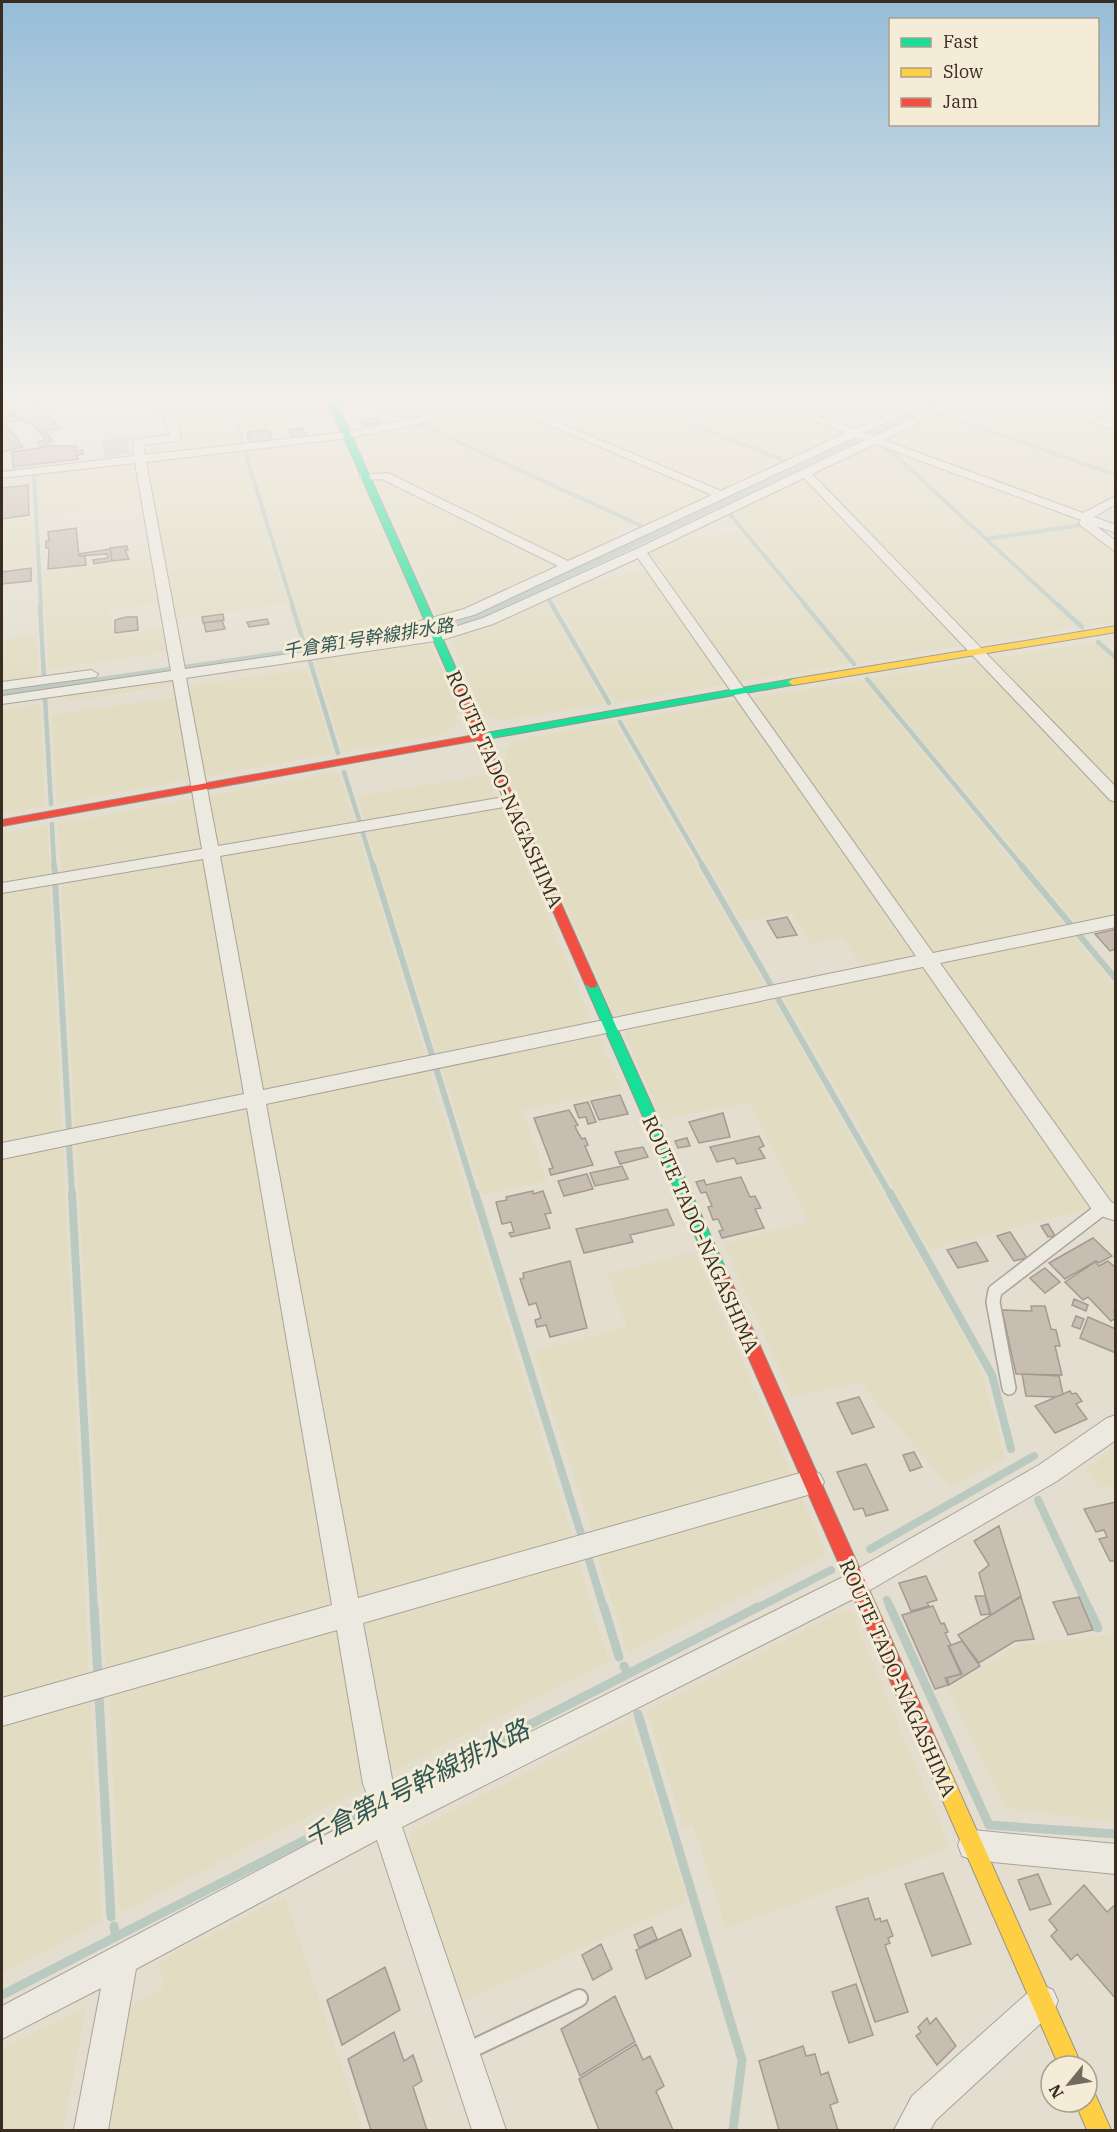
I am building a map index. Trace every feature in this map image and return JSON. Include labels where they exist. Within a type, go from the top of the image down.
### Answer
[{"type":"main road","name":"ROUTE TADO-NAGASHIMA","points":[[376,500],[1066,2054]]},
{"type":"main road","points":[[2,823],[738,691],[1116,629]]},
{"type":"main road","points":[[1092,2114],[1099,2130]]},
{"type":"street","points":[[148,500],[385,1808],[489,2130]]},
{"type":"street","points":[[436,500],[568,566]]},
{"type":"street","points":[[434,630],[710,500]]},
{"type":"street","points":[[2,700],[179,668],[488,621],[748,500]]},
{"type":"street","points":[[831,500],[1116,798]]},
{"type":"street","points":[[1037,500],[1116,529]]},
{"type":"street","points":[[1084,518],[1113,500]]},
{"type":"street","points":[[1084,518],[1084,522],[1116,548]]},
{"type":"street","points":[[640,552],[927,959],[1109,1210]]},
{"type":"street","points":[[2,686],[179,668]]},
{"type":"street","points":[[2,888],[510,801]]},
{"type":"street","points":[[2,1151],[1116,921]]},
{"type":"street","points":[[2,2023],[122,1959],[385,1808],[856,1584],[1048,1473],[1116,1426]]},
{"type":"street","points":[[2,1712],[811,1482]]},
{"type":"street","points":[[973,1845],[1116,1859]]},
{"type":"street","points":[[91,2130],[122,1959]]},
{"type":"street","points":[[911,2130],[924,2108],[1042,2001]]},
{"type":"lane","points":[[1009,1388],[993,1302],[995,1291],[1109,1210]]},
{"type":"lane","points":[[463,2053],[579,1998]]},
{"type":"shaded area","points":[[38,500],[144,500],[145,504],[39,516]]},
{"type":"shaded area","points":[[152,500],[256,500],[288,603],[174,619]]},
{"type":"shaded area","points":[[264,500],[369,500],[422,621],[409,626],[307,641]]},
{"type":"shaded area","points":[[384,500],[427,500],[561,567],[468,610],[438,616]]},
{"type":"shaded area","points":[[441,500],[581,500],[633,524],[610,535],[617,541],[571,563]]},
{"type":"shaded area","points":[[593,500],[703,500],[650,526]]},
{"type":"shaded area","points":[[721,500],[735,500],[470,624],[416,637],[2,697],[2,691],[412,632],[451,623],[488,609]]},
{"type":"shaded area","points":[[751,500],[826,500],[965,646],[858,663],[731,510]]},
{"type":"shaded area","points":[[838,500],[940,500],[1077,627],[976,644]]},
{"type":"shaded area","points":[[948,500],[1032,500],[1072,515],[1081,523],[987,536]]},
{"type":"shaded area","points":[[1047,500],[1106,500],[1084,514]]},
{"type":"shaded area","points":[[32,517],[34,564],[2,569],[2,521]]},
{"type":"shaded area","points":[[1085,527],[1115,552],[1115,622],[1086,627],[992,540]]},
{"type":"shaded area","points":[[739,531],[850,664],[741,682],[647,551],[670,541]]},
{"type":"shaded area","points":[[154,557],[162,602],[110,609],[113,636],[167,628],[171,651],[49,669],[43,572]]},
{"type":"shaded area","points":[[650,571],[729,684],[615,703],[552,595],[578,582]]},
{"type":"shaded area","points":[[543,598],[605,704],[502,721],[493,719],[481,709],[450,636]]},
{"type":"shaded area","points":[[37,634],[39,679],[2,684],[2,639]]},
{"type":"shaded area","points":[[430,642],[460,711],[456,715],[456,724],[451,730],[441,735],[343,752],[314,658]]},
{"type":"shaded area","points":[[1094,642],[1115,662],[1115,789],[990,659]]},
{"type":"shaded area","points":[[980,661],[1115,803],[1115,915],[1076,923],[870,678]]},
{"type":"shaded area","points":[[307,669],[333,754],[203,777],[187,686]]},
{"type":"shaded area","points":[[175,678],[176,685],[68,701],[67,693]]},
{"type":"shaded area","points":[[863,680],[1065,926],[935,952],[929,949],[751,698]]},
{"type":"shaded area","points":[[178,697],[192,779],[57,804],[52,715]]},
{"type":"shaded area","points":[[741,700],[917,953],[914,958],[863,969],[843,937],[811,944],[792,913],[741,922],[624,720]]},
{"type":"shaded area","points":[[40,704],[45,806],[2,813],[2,710]]},
{"type":"shaded area","points":[[614,722],[766,987],[625,1017],[613,1013],[503,764],[507,758],[506,748],[522,739]]},
{"type":"shaded area","points":[[338,772],[355,824],[218,848],[208,796]]},
{"type":"shaded area","points":[[487,775],[498,800],[365,822],[357,796]]},
{"type":"shaded area","points":[[196,798],[206,849],[61,874],[58,824]]},
{"type":"shaded area","points":[[501,805],[593,1024],[438,1056],[366,828]]},
{"type":"shaded area","points":[[48,825],[50,876],[2,885],[2,833]]},
{"type":"shaded area","points":[[357,829],[426,1058],[266,1092],[262,1089],[218,853]]},
{"type":"shaded area","points":[[206,855],[247,1094],[75,1129],[61,881]]},
{"type":"shaded area","points":[[50,882],[62,1132],[2,1144],[2,891]]},
{"type":"shaded area","points":[[1072,934],[1115,986],[1115,1206],[1108,1202],[939,964],[940,961]]},
{"type":"shaded area","points":[[919,965],[927,967],[1095,1207],[930,1250],[782,994]]},
{"type":"shaded area","points":[[771,996],[972,1351],[984,1378],[1005,1458],[949,1487],[860,1382],[792,1397],[723,1244],[808,1221],[749,1102],[662,1120],[624,1031],[627,1027]]},
{"type":"shaded area","points":[[598,1035],[622,1090],[522,1110],[547,1181],[482,1195],[441,1066]]},
{"type":"shaded area","points":[[429,1069],[574,1541],[358,1602],[265,1104]]},
{"type":"shaded area","points":[[251,1108],[339,1609],[106,1672],[76,1143]]},
{"type":"shaded area","points":[[63,1145],[89,1676],[2,1701],[2,1158]]},
{"type":"shaded area","points":[[694,1252],[795,1480],[594,1537],[533,1351],[627,1327],[607,1274]]},
{"type":"shaded area","points":[[1115,1446],[1115,1485],[1099,1489],[1086,1469]]},
{"type":"shaded area","points":[[801,1495],[826,1555],[628,1653],[596,1553]]},
{"type":"shaded area","points":[[577,1557],[609,1662],[392,1772],[384,1757],[358,1625],[364,1617]]},
{"type":"shaded area","points":[[843,1610],[852,1613],[950,1848],[726,1928],[693,1825],[683,1827],[647,1711]]},
{"type":"shaded area","points":[[335,1625],[342,1630],[369,1785],[122,1912],[119,1902],[109,1689]]},
{"type":"shaded area","points":[[1115,1634],[1115,1822],[1005,1808],[948,1689],[1018,1645]]},
{"type":"shaded area","points":[[90,1693],[102,1921],[2,1973],[2,1719]]},
{"type":"shaded area","points":[[630,1719],[688,1901],[461,2002],[407,1848],[412,1831]]},
{"type":"shaded area","points":[[285,1896],[363,2130],[105,2130],[125,2010],[164,1987],[159,1961]]},
{"type":"shaded area","points":[[86,2008],[63,2130],[2,2130],[2,2048]]},
{"type":"building","points":[[2,500],[29,500],[29,515],[2,519]]},
{"type":"building","points":[[76,528],[79,556],[85,556],[86,565],[48,569],[49,548],[46,548],[46,541],[49,541],[48,532]]},
{"type":"building","points":[[127,546],[128,550],[125,550],[129,559],[112,561],[110,548]]},
{"type":"building","points":[[110,549],[112,561],[94,564],[93,560],[108,558],[107,554],[79,556],[79,554]]},
{"type":"building","points":[[31,568],[31,581],[2,584],[2,572]]},
{"type":"building","points":[[223,614],[224,620],[203,623],[202,617]]},
{"type":"building","points":[[137,617],[138,630],[115,633],[115,620]]},
{"type":"building","points":[[267,619],[269,624],[249,627],[247,622]]},
{"type":"building","points":[[222,620],[225,629],[206,632],[204,623]]},
{"type":"building","points":[[787,917],[797,935],[777,938],[767,921]]},
{"type":"building","points":[[1116,929],[1116,949],[1110,951],[1095,934]]},
{"type":"building","points":[[620,1095],[628,1114],[599,1120],[591,1101]]},
{"type":"building","points":[[588,1102],[596,1122],[588,1124],[586,1117],[579,1118],[574,1105]]},
{"type":"building","points":[[569,1110],[578,1125],[575,1126],[577,1131],[582,1139],[585,1138],[588,1145],[585,1146],[593,1165],[551,1175],[549,1169],[553,1168],[534,1118]]},
{"type":"building","points":[[723,1113],[730,1137],[699,1143],[689,1122]]},
{"type":"building","points":[[759,1136],[764,1146],[759,1148],[765,1158],[737,1164],[734,1158],[717,1162],[710,1147]]},
{"type":"building","points":[[687,1138],[690,1146],[678,1148],[675,1141]]},
{"type":"building","points":[[643,1147],[648,1157],[620,1164],[615,1152]]},
{"type":"building","points":[[622,1166],[628,1179],[595,1186],[590,1173]]},
{"type":"building","points":[[587,1174],[593,1189],[564,1196],[558,1181]]},
{"type":"building","points":[[741,1177],[750,1197],[755,1196],[761,1208],[755,1209],[764,1228],[722,1238],[719,1231],[723,1230],[718,1219],[713,1220],[708,1207],[712,1206],[706,1192],[701,1193],[696,1182],[704,1180],[706,1185]]},
{"type":"building","points":[[533,1191],[533,1194],[543,1191],[551,1213],[545,1214],[550,1228],[511,1237],[509,1233],[514,1232],[511,1222],[502,1224],[496,1202],[507,1200],[506,1197]]},
{"type":"building","points":[[667,1209],[674,1225],[630,1235],[633,1242],[584,1253],[576,1229]]},
{"type":"building","points":[[1048,1224],[1055,1236],[1048,1237],[1041,1226]]},
{"type":"building","points":[[1010,1232],[1027,1258],[1014,1261],[997,1236]]},
{"type":"building","points":[[1093,1238],[1112,1256],[1099,1263],[1096,1261],[1065,1279],[1049,1263]]},
{"type":"building","points":[[976,1242],[988,1261],[958,1268],[947,1250]]},
{"type":"building","points":[[570,1261],[587,1328],[550,1337],[546,1325],[537,1327],[535,1320],[541,1318],[536,1303],[529,1305],[520,1279],[524,1278],[523,1273]]},
{"type":"building","points":[[1108,1261],[1116,1268],[1116,1310],[1114,1311],[1116,1318],[1111,1321],[1088,1297],[1083,1300],[1065,1282],[1095,1262],[1099,1266]]},
{"type":"building","points":[[1045,1268],[1060,1282],[1045,1293],[1030,1278]]},
{"type":"building","points":[[1074,1299],[1088,1305],[1086,1311],[1072,1305]]},
{"type":"building","points":[[1031,1306],[1045,1306],[1051,1329],[1056,1330],[1060,1346],[1055,1346],[1062,1375],[1016,1374],[1002,1310],[1032,1311]]},
{"type":"building","points":[[1076,1316],[1084,1319],[1080,1329],[1072,1326]]},
{"type":"building","points":[[1088,1317],[1116,1329],[1116,1353],[1080,1338]]},
{"type":"building","points":[[1022,1374],[1059,1376],[1063,1394],[1056,1397],[1026,1396]]},
{"type":"building","points":[[1070,1391],[1072,1394],[1076,1393],[1082,1401],[1076,1404],[1087,1419],[1055,1433],[1035,1406]]},
{"type":"building","points":[[859,1397],[874,1427],[852,1434],[837,1403]]},
{"type":"building","points":[[914,1452],[922,1467],[910,1471],[903,1455]]},
{"type":"building","points":[[866,1464],[888,1510],[866,1516],[863,1508],[854,1510],[837,1472]]},
{"type":"building","points":[[1116,1502],[1116,1561],[1110,1561],[1099,1539],[1107,1537],[1104,1530],[1096,1532],[1084,1509]]},
{"type":"building","points":[[999,1526],[1021,1596],[991,1615],[979,1573],[989,1565],[974,1541]]},
{"type":"building","points":[[926,1576],[937,1600],[927,1603],[929,1606],[911,1611],[899,1583]]},
{"type":"building","points":[[975,1596],[985,1596],[990,1614],[981,1615]]},
{"type":"building","points":[[1021,1597],[1034,1639],[1015,1641],[979,1663],[958,1635]]},
{"type":"building","points":[[1079,1597],[1093,1630],[1068,1635],[1053,1602]]},
{"type":"building","points":[[933,1606],[941,1624],[944,1623],[948,1632],[945,1633],[951,1645],[948,1646],[961,1674],[945,1678],[948,1685],[935,1689],[902,1615]]},
{"type":"building","points":[[962,1641],[980,1666],[949,1685],[947,1678],[962,1674],[949,1646]]},
{"type":"building","points":[[943,1873],[971,1944],[932,1956],[905,1884]]},
{"type":"building","points":[[1038,1874],[1051,1904],[1030,1910],[1018,1880]]},
{"type":"building","points":[[1084,1885],[1107,1912],[1116,1904],[1116,1999],[1077,1954],[1071,1960],[1051,1936],[1057,1930],[1049,1920]]},
{"type":"building","points":[[868,1898],[875,1920],[880,1918],[881,1922],[887,1920],[893,1936],[888,1938],[890,1943],[885,1945],[908,2012],[875,2022],[836,1907]]},
{"type":"building","points":[[652,1927],[657,1939],[639,1948],[634,1935]]},
{"type":"building","points":[[681,1929],[691,1956],[646,1979],[636,1950]]},
{"type":"building","points":[[601,1944],[612,1969],[593,1980],[582,1955]]},
{"type":"building","points":[[385,1967],[400,2010],[342,2045],[327,2000]]},
{"type":"building","points":[[856,1984],[873,2035],[849,2043],[832,1992]]},
{"type":"building","points":[[615,1996],[635,2042],[580,2076],[561,2029]]},
{"type":"building","points":[[927,2018],[930,2024],[936,2018],[956,2046],[937,2065],[916,2036],[921,2032],[918,2027]]},
{"type":"building","points":[[394,2032],[404,2061],[413,2055],[422,2081],[413,2087],[427,2130],[371,2130],[348,2059]]},
{"type":"building","points":[[636,2044],[643,2060],[650,2056],[664,2086],[656,2091],[673,2130],[599,2130],[579,2079]]},
{"type":"building","points":[[803,2046],[806,2056],[815,2054],[821,2075],[828,2072],[838,2102],[830,2105],[838,2130],[779,2130],[759,2061]]},
{"type":"waterway","points":[[35,500],[41,607]]},
{"type":"waterway","points":[[260,500],[293,607]]},
{"type":"waterway","points":[[586,500],[644,527]]},
{"type":"waterway","points":[[944,500],[986,539]]},
{"type":"waterway","points":[[728,512],[807,607]]},
{"type":"waterway","points":[[986,539],[1082,525]]},
{"type":"waterway","points":[[986,539],[1060,607]]},
{"type":"waterway","points":[[548,598],[553,607]]},
{"type":"waterway","points":[[40,605],[44,677]]},
{"type":"waterway","name":"千倉第1号幹線排水路","points":[[292,605],[303,640]]},
{"type":"waterway","points":[[552,605],[609,703]]},
{"type":"waterway","points":[[805,605],[854,664]]},
{"type":"waterway","points":[[1058,605],[1082,627]]},
{"type":"waterway","points":[[1098,642],[1116,658]]},
{"type":"waterway","name":"千倉第1号幹線排水路","points":[[309,658],[338,753]]},
{"type":"waterway","points":[[867,679],[1022,866]]},
{"type":"waterway","points":[[45,697],[51,804]]},
{"type":"waterway","points":[[620,722],[703,866]]},
{"type":"waterway","points":[[344,772],[360,823]]},
{"type":"waterway","points":[[52,824],[54,866]]},
{"type":"waterway","points":[[362,830],[373,866]]},
{"type":"waterway","points":[[54,865],[55,875]]},
{"type":"waterway","points":[[373,865],[432,1055]]},
{"type":"waterway","points":[[702,865],[772,987]]},
{"type":"waterway","points":[[1021,865],[1071,925]]},
{"type":"waterway","points":[[55,881],[69,1130]]},
{"type":"waterway","points":[[1079,935],[1116,979]]},
{"type":"waterway","points":[[777,997],[890,1194]]},
{"type":"waterway","points":[[436,1068],[475,1194]]},
{"type":"waterway","points":[[69,1144],[72,1194]]},
{"type":"waterway","points":[[72,1193],[94,1609]]},
{"type":"waterway","points":[[475,1193],[582,1537]]},
{"type":"waterway","points":[[890,1193],[992,1375],[1011,1449]]},
{"type":"waterway","name":"千倉第4号幹線排水路","points":[[870,1549],[1034,1456]]},
{"type":"waterway","points":[[1038,1500],[1089,1609]]},
{"type":"waterway","points":[[588,1557],[604,1609]]},
{"type":"waterway","name":"千倉第4号幹線排水路","points":[[755,1609],[831,1570]]},
{"type":"waterway","points":[[887,1600],[891,1609]]},
{"type":"waterway","points":[[94,1607],[98,1676]]},
{"type":"waterway","points":[[604,1607],[619,1657]]},
{"type":"waterway","name":"千倉第4号幹線排水路","points":[[628,1674],[758,1607]]},
{"type":"waterway","points":[[890,1607],[989,1825],[1116,1834]]},
{"type":"waterway","points":[[1088,1607],[1098,1628]]},
{"type":"waterway","points":[[624,1666],[628,1674]]},
{"type":"waterway","name":"千倉第4号幹線排水路","points":[[389,1797],[628,1674]]},
{"type":"waterway","points":[[99,1696],[111,1917]]},
{"type":"waterway","points":[[638,1714],[742,2060],[733,2130]]},
{"type":"waterway","name":"千倉第4号幹線排水路","points":[[116,1937],[377,1803]]},
{"type":"waterway","points":[[114,1926],[116,1937]]},
{"type":"waterway","name":"千倉第4号幹線排水路","points":[[2,1995],[116,1937]]},
{"type":"traffic: fast","points":[[376,500],[456,680]]},
{"type":"traffic: fast","points":[[475,738],[793,682]]},
{"type":"traffic: fast","points":[[591,984],[723,1281]]},
{"type":"traffic: slow","points":[[793,682],[1116,629]]},
{"type":"traffic: slow","points":[[935,1760],[1066,2054]]},
{"type":"traffic: slow","points":[[1092,2114],[1099,2130]]},
{"type":"traffic: jam","points":[[456,680],[591,984]]},
{"type":"traffic: jam","points":[[2,823],[475,738]]},
{"type":"traffic: jam","points":[[723,1281],[935,1760]]}]
